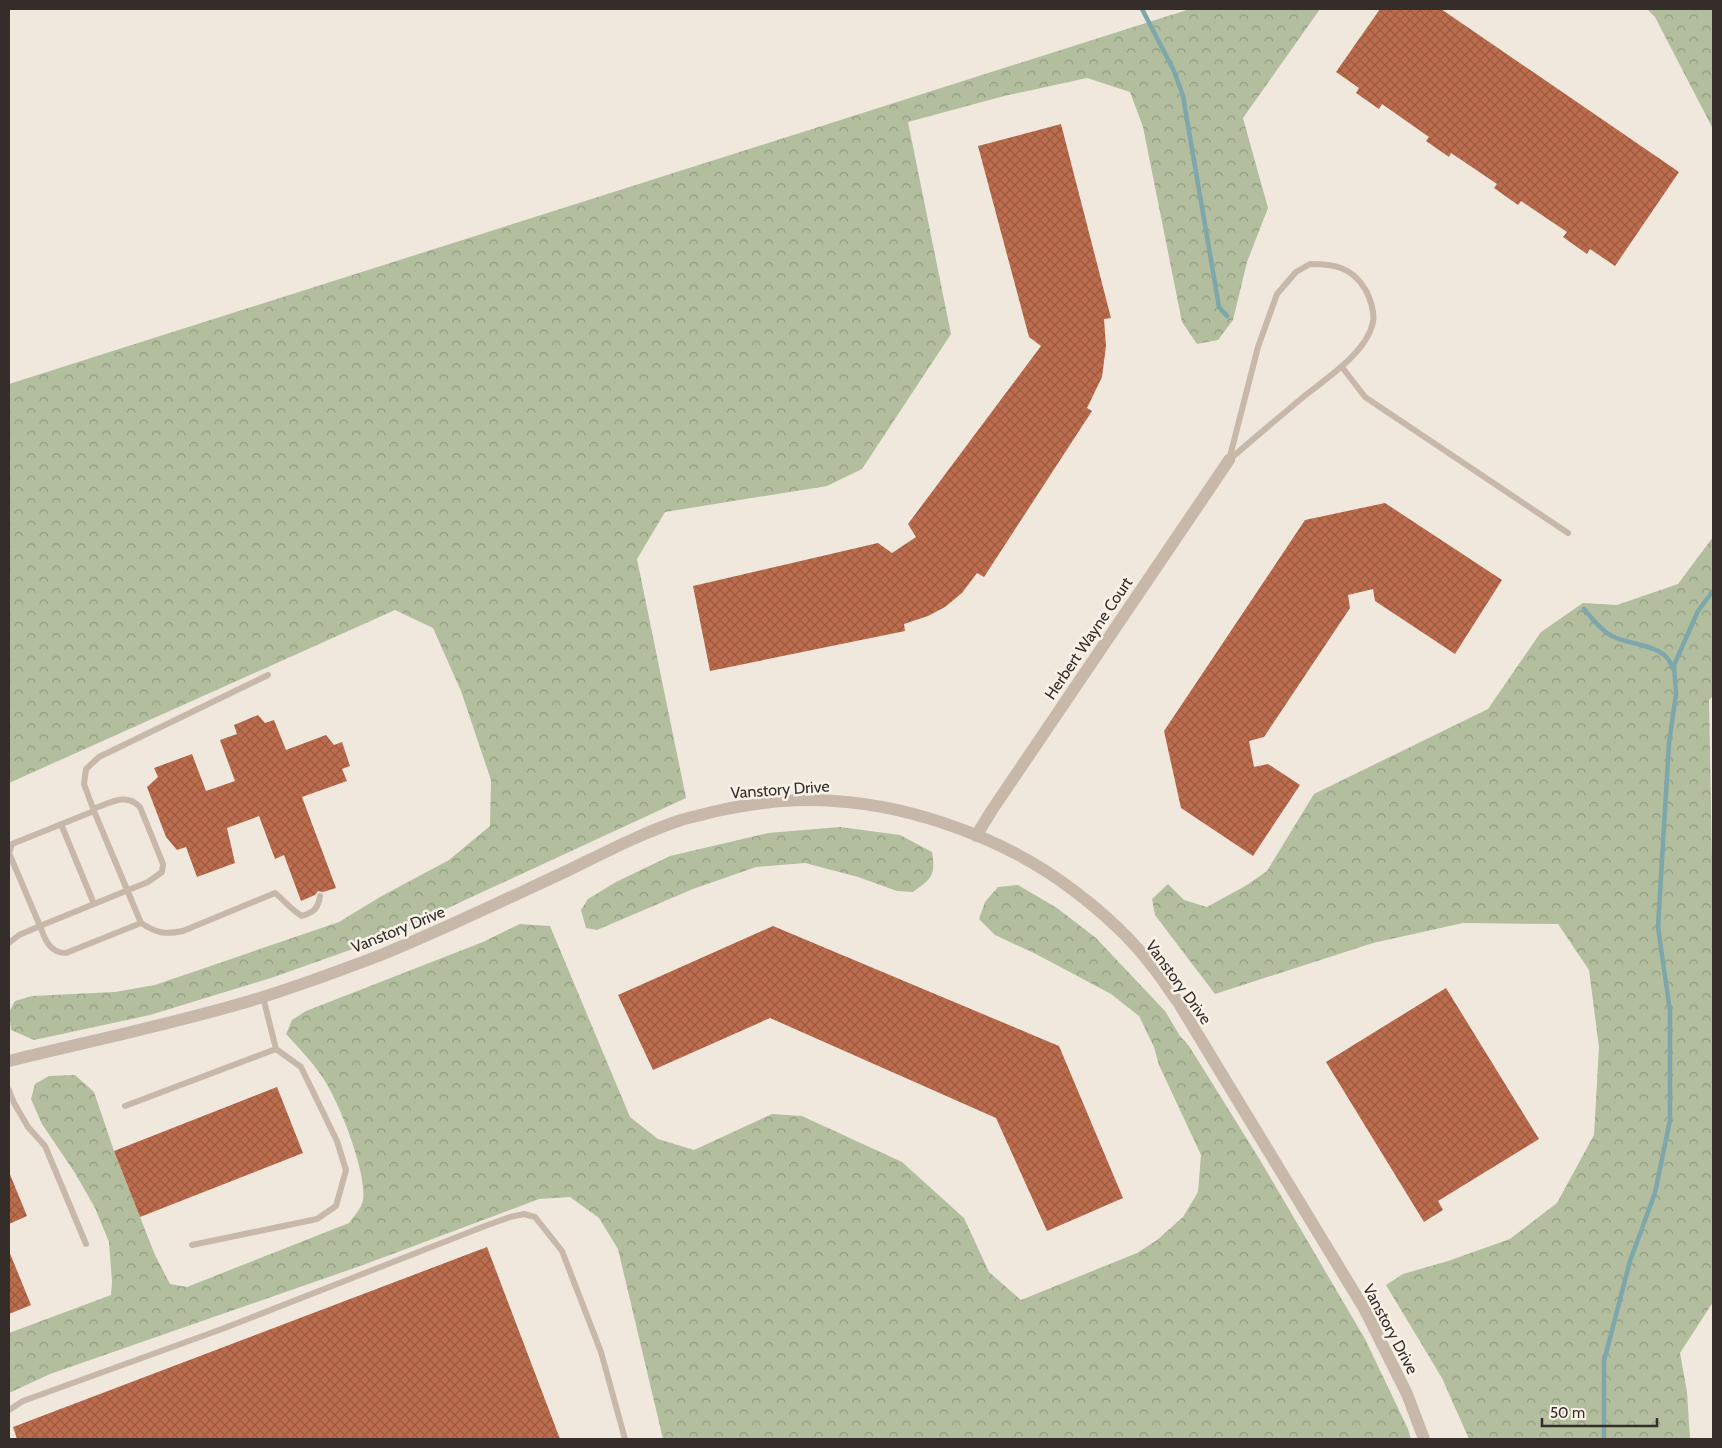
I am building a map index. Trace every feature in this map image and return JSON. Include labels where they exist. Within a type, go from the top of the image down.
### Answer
[{"type":"street","name":"Herbert Wayne Court","points":[[976,836],[1229,460]]},
{"type":"street","name":"Vanstory Drive","points":[[9,1061],[223,1009],[327,976],[434,933],[650,832],[682,820],[732,808],[796,801],[831,801],[863,804],[901,811],[945,824],[1016,854],[1073,890],[1098,910],[1139,950],[1178,1002],[1365,1310],[1407,1394],[1424,1439]]},
{"type":"lane","points":[[1310,264],[1332,264],[1345,269],[1362,283],[1368,293],[1374,321],[1364,342],[1342,366],[1229,460],[1258,347],[1277,294],[1296,272],[1310,264]]},
{"type":"lane","points":[[1342,366],[1365,397],[1568,533]]},
{"type":"lane","points":[[268,675],[99,757],[86,769],[84,784],[142,923],[154,931],[169,934],[183,931],[275,893],[284,899],[292,911],[302,916],[312,913],[318,906],[320,896]]},
{"type":"lane","points":[[9,943],[19,935],[40,926],[94,904],[128,891],[148,882],[162,872],[163,864],[140,807],[136,802],[121,798],[12,844],[9,853],[40,926],[52,950],[66,953],[142,923]]},
{"type":"lane","points":[[60,824],[94,904]]},
{"type":"lane","points":[[192,1245],[317,1219],[336,1206],[346,1170],[337,1141],[300,1067],[276,1049],[263,997]]},
{"type":"lane","points":[[125,1106],[276,1049]]},
{"type":"lane","points":[[9,1090],[28,1128],[44,1146],[86,1244]]},
{"type":"lane","points":[[9,1410],[23,1401],[46,1392],[222,1329],[484,1226],[524,1214],[534,1217],[562,1251],[601,1352],[625,1439]]},
{"type":"green space","points":[[1190,9],[1320,9],[1243,118],[1268,208],[1247,262],[1233,320],[1218,340],[1197,344],[1182,322],[1143,127],[1130,92],[1087,78],[1004,96],[908,122],[951,334],[862,469],[827,486],[665,512],[637,559],[686,798],[381,939],[271,978],[150,1015],[34,1040],[11,1030],[9,1012],[15,1001],[32,996],[115,992],[155,985],[339,922],[380,897],[449,860],[490,826],[491,780],[461,691],[433,628],[395,610],[9,783],[9,384]]},
{"type":"green space","points":[[1647,9],[1713,9],[1713,129],[1655,17]]},
{"type":"green space","points":[[1713,537],[1713,696],[1709,700],[1713,912],[1713,1302],[1680,1353],[1687,1392],[1690,1439],[1469,1439],[1442,1378],[1386,1285],[1403,1274],[1448,1261],[1510,1239],[1557,1203],[1594,1135],[1599,1047],[1589,970],[1558,924],[1463,923],[1373,943],[1215,994],[1155,915],[1152,899],[1168,884],[1184,900],[1207,907],[1247,885],[1267,871],[1314,794],[1488,709],[1541,632],[1583,603],[1617,605],[1678,584]]},
{"type":"green space","points":[[840,827],[900,835],[932,852],[933,871],[931,875],[925,883],[913,892],[897,891],[858,877],[805,863],[756,867],[693,889],[597,930],[586,928],[581,910],[588,899],[616,882],[670,856],[768,833]]},
{"type":"green space","points":[[1018,885],[1057,908],[1096,938],[1165,1011],[1260,1160],[1365,1339],[1411,1439],[663,1439],[618,1249],[599,1218],[570,1197],[539,1199],[363,1265],[50,1374],[9,1393],[9,1333],[111,1295],[109,1242],[95,1208],[75,1173],[42,1124],[31,1099],[35,1084],[49,1076],[75,1075],[94,1092],[114,1151],[155,1255],[170,1284],[187,1287],[349,1223],[362,1203],[361,1173],[345,1122],[325,1081],[286,1034],[292,1020],[306,1011],[483,942],[520,924],[550,926],[630,1117],[658,1139],[694,1150],[772,1114],[802,1116],[902,1162],[964,1218],[989,1272],[1021,1300],[1137,1253],[1157,1240],[1183,1217],[1198,1192],[1201,1155],[1159,1065],[1154,1047],[1139,1016],[1111,994],[1036,954],[995,935],[979,919],[985,902],[998,887]]},
{"type":"building","points":[[1380,9],[1441,9],[1679,172],[1615,266],[1590,249],[1587,254],[1563,237],[1567,232],[1521,201],[1518,205],[1494,188],[1497,184],[1451,153],[1449,157],[1426,141],[1429,137],[1382,104],[1379,109],[1356,93],[1359,88],[1336,72]]},
{"type":"building","points":[[1061,124],[1111,318],[1104,319],[1106,346],[1102,377],[1087,408],[1092,411],[984,577],[977,573],[962,593],[945,607],[928,616],[904,624],[905,631],[710,671],[693,586],[878,543],[892,553],[916,537],[908,524],[1041,346],[1029,337],[978,146]]},
{"type":"building","points":[[1385,503],[1502,580],[1455,654],[1375,601],[1373,589],[1348,595],[1350,608],[1264,737],[1249,741],[1254,767],[1268,764],[1300,785],[1253,856],[1181,808],[1164,731],[1305,520]]},
{"type":"building","points":[[258,715],[265,723],[274,720],[286,750],[326,735],[334,745],[342,742],[350,766],[342,769],[347,781],[302,797],[336,888],[323,892],[318,891],[315,895],[301,901],[284,855],[275,859],[259,816],[227,828],[235,863],[197,877],[186,847],[177,850],[166,837],[147,787],[158,777],[154,768],[192,754],[206,791],[235,781],[220,740],[237,734],[234,725]]},
{"type":"building","points":[[773,926],[1059,1046],[1123,1198],[1047,1231],[996,1118],[770,1018],[653,1070],[618,995]]},
{"type":"building","points":[[1446,988],[1539,1139],[1438,1201],[1443,1210],[1424,1222],[1326,1062]]},
{"type":"building","points":[[277,1087],[303,1153],[140,1217],[114,1151]]},
{"type":"building","points":[[9,1172],[27,1216],[9,1224]]},
{"type":"building","points":[[487,1247],[560,1439],[17,1439],[13,1427]]},
{"type":"building","points":[[9,1251],[31,1305],[9,1314]]},
{"type":"waterway","points":[[1142,9],[1174,71],[1183,96],[1219,307],[1227,316]]},
{"type":"waterway","points":[[1604,1439],[1604,1361],[1630,1261],[1655,1193],[1670,1120],[1670,1011],[1658,927],[1669,743],[1676,694],[1674,665],[1698,611],[1713,591]]},
{"type":"waterway","points":[[1584,609],[1604,631],[1619,639],[1655,649],[1668,659],[1672,667]]}]
